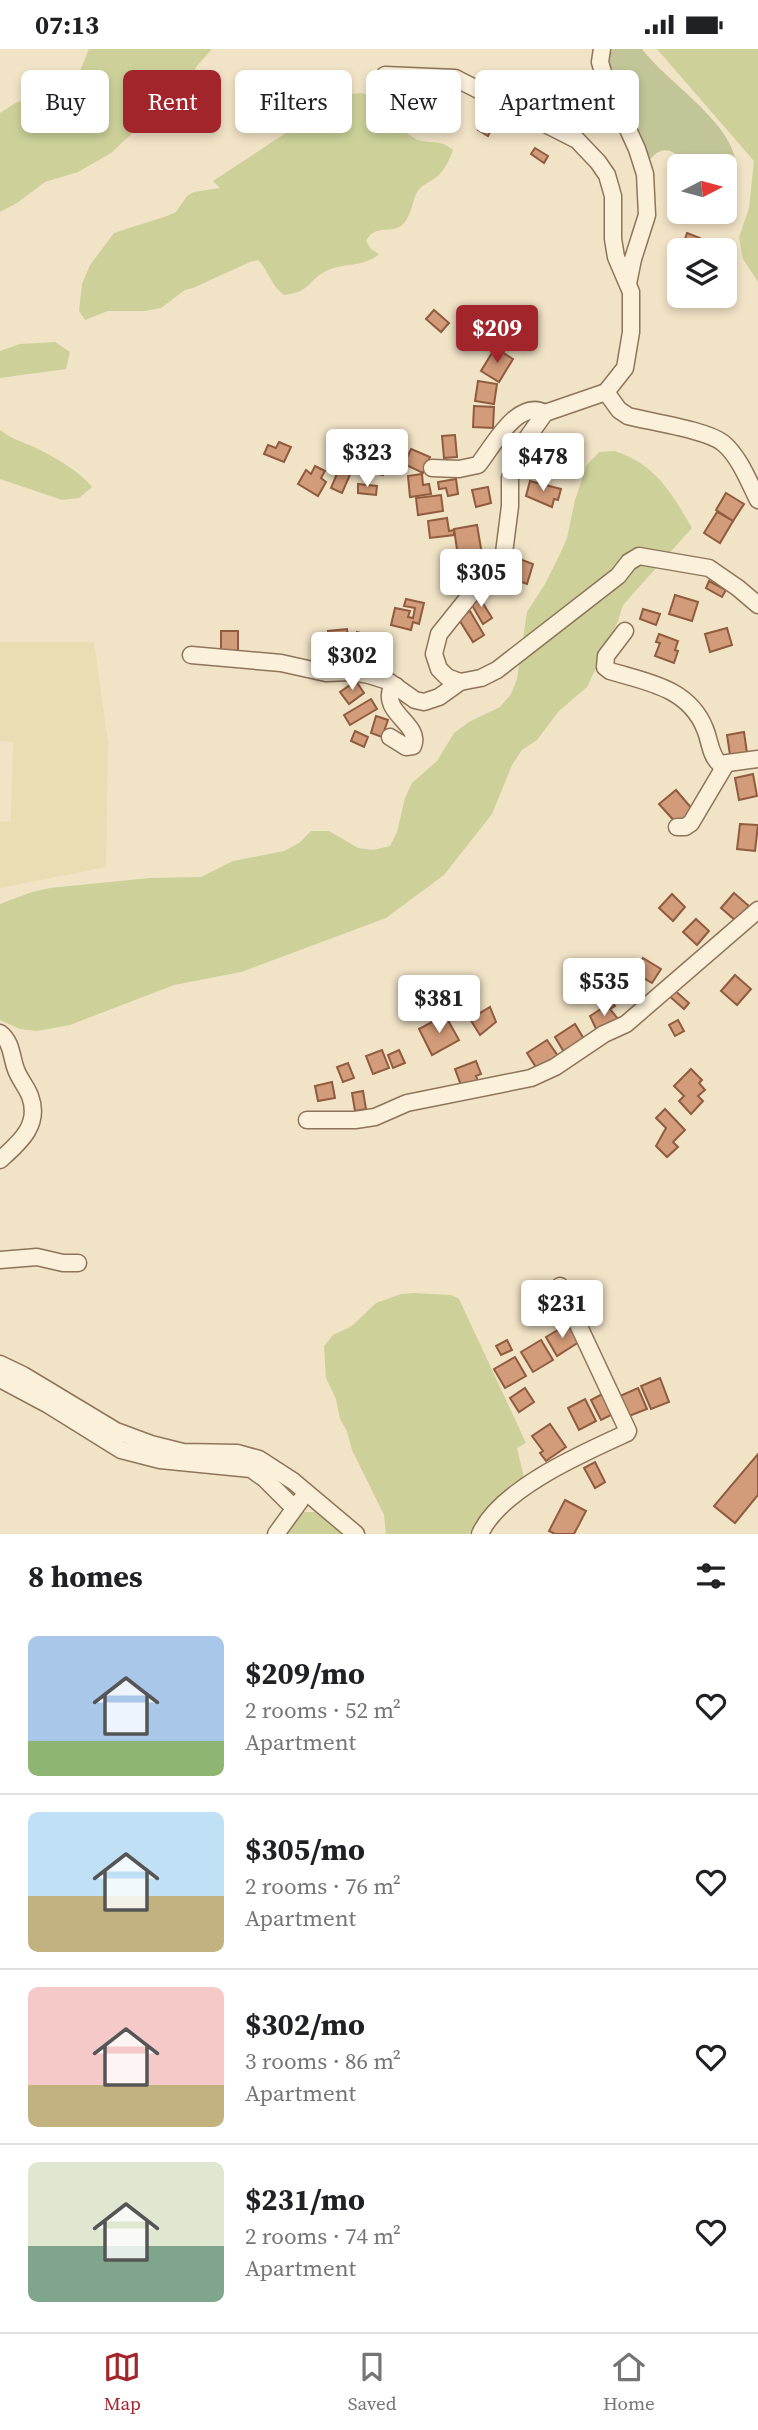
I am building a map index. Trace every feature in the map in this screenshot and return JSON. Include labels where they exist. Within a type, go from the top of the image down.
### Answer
[{"type":"street","points":[[602,49],[600,62],[605,79],[637,149],[645,174],[647,215],[628,283]]},
{"type":"street","points":[[460,682],[447,677],[439,669],[434,654],[439,634],[504,553],[510,506],[510,478],[523,445],[545,413],[606,392],[625,368],[631,332],[631,292],[616,257],[613,239],[613,196],[607,175],[577,140],[461,81]]},
{"type":"street","points":[[606,392],[619,410],[628,416],[701,434],[723,443],[758,500]]},
{"type":"street","points":[[432,468],[459,469],[478,465],[503,430],[516,419],[531,411],[545,413]]},
{"type":"street","points":[[191,655],[281,663],[326,674],[360,673],[396,686],[415,700],[424,702],[439,697],[460,682],[481,678],[497,670],[618,576],[629,562],[639,556],[647,555],[670,563],[709,568],[758,605]]},
{"type":"street","points":[[625,631],[606,656],[605,667],[610,671],[669,689],[683,699],[696,711],[704,725],[716,761],[726,764],[758,759]]},
{"type":"street","points":[[390,737],[406,747],[413,746],[416,739],[414,731],[402,721],[390,701],[389,693],[392,687],[396,686]]},
{"type":"street","points":[[677,827],[685,827],[691,823],[726,764]]},
{"type":"street","points":[[307,1120],[376,1117],[407,1103],[531,1078],[555,1067],[604,1034],[626,1024],[758,910]]},
{"type":"street","points":[[0,1033],[9,1046],[17,1072],[32,1099],[33,1125],[19,1143],[0,1160]]},
{"type":"street","points":[[0,1261],[37,1257],[63,1263],[78,1263]]},
{"type":"street","points":[[480,1534],[491,1516],[516,1492],[553,1469],[628,1431],[560,1286]]},
{"type":"street","points":[[0,1364],[116,1431],[151,1444],[183,1452],[237,1453],[259,1459],[293,1481],[306,1495],[356,1534]]},
{"type":"street","points":[[0,1379],[121,1450],[193,1465],[251,1468],[293,1507]]},
{"type":"street","points":[[276,1534],[293,1507],[306,1495]]},
{"type":"shaded area","points":[[0,642],[94,642],[108,743],[106,867],[0,888],[0,822],[11,821],[13,742],[0,741]]},
{"type":"green space","points":[[89,49],[212,49],[195,70],[123,70],[123,133],[132,133],[111,153],[78,172],[45,182],[0,212],[0,113],[21,101],[21,133],[109,133],[109,70],[80,70]]},
{"type":"green space","points":[[613,49],[642,49],[708,115],[720,129],[733,154],[676,154],[662,151],[648,162],[635,133],[639,133],[639,70],[608,70],[604,60]]},
{"type":"green space","points":[[657,49],[758,49],[758,282],[743,259],[739,237],[749,208],[754,161]]},
{"type":"green space","points":[[352,94],[366,94],[366,133],[407,133],[416,139],[443,144],[453,150],[448,163],[437,177],[417,192],[404,223],[395,229],[380,230],[370,235],[366,241],[371,249],[379,254],[360,263],[326,271],[304,289],[284,295],[258,260],[185,290],[161,308],[108,311],[85,320],[79,311],[82,284],[90,265],[114,233],[176,212],[187,196],[194,192],[220,188],[213,181],[286,133],[352,133]]},
{"type":"green space","points":[[55,342],[70,352],[66,369],[0,378],[0,351],[20,344]]},
{"type":"green space","points":[[0,430],[59,460],[92,487],[79,498],[62,500],[0,479]]},
{"type":"green space","points":[[615,451],[641,464],[661,481],[692,528],[623,605],[587,687],[559,711],[537,740],[522,750],[512,765],[492,814],[444,875],[386,918],[241,972],[174,985],[70,1025],[37,1031],[20,1029],[0,1020],[0,904],[50,888],[150,878],[201,877],[233,861],[284,851],[299,843],[311,831],[329,831],[358,848],[373,850],[390,846],[412,783],[437,761],[454,733],[469,722],[500,707],[511,694],[517,679],[527,612],[545,584],[567,538],[575,500],[587,465],[599,452]]},
{"type":"green space","points":[[401,1294],[451,1295],[459,1299],[526,1443],[517,1448],[525,1482],[495,1504],[468,1534],[386,1534],[384,1515],[352,1450],[347,1431],[340,1419],[336,1399],[326,1378],[324,1346],[333,1335],[352,1326],[376,1303]]},
{"type":"green space","points":[[303,1512],[317,1512],[345,1534],[280,1534],[292,1516]]},
{"type":"building","points":[[535,148],[548,156],[544,163],[531,154]]},
{"type":"building","points":[[687,233],[700,238],[685,238]]},
{"type":"building","points":[[434,310],[449,323],[441,332],[426,319]]},
{"type":"building","points":[[495,348],[513,359],[499,382],[481,371]]},
{"type":"building","points":[[478,381],[497,384],[494,404],[475,401]]},
{"type":"building","points":[[474,406],[494,407],[493,428],[473,427]]},
{"type":"building","points":[[455,435],[457,457],[444,458],[442,436]]},
{"type":"building","points":[[396,436],[406,448],[394,457],[384,445]]},
{"type":"building","points":[[279,442],[291,447],[284,462],[264,454],[268,445],[276,448]]},
{"type":"building","points":[[411,449],[430,457],[423,473],[404,464]]},
{"type":"building","points":[[351,450],[356,452],[342,493],[331,488]]},
{"type":"building","points":[[368,457],[386,461],[383,475],[365,471]]},
{"type":"building","points":[[315,466],[325,471],[321,478],[326,482],[318,496],[298,484],[306,470],[311,474]]},
{"type":"building","points":[[422,474],[423,485],[429,484],[431,494],[410,497],[408,476]]},
{"type":"building","points":[[456,479],[458,494],[448,496],[446,488],[439,489],[438,482]]},
{"type":"building","points":[[530,481],[561,489],[558,500],[554,499],[552,507],[526,496]]},
{"type":"building","points":[[358,484],[377,486],[376,495],[358,493]]},
{"type":"building","points":[[488,487],[491,503],[476,507],[472,490]]},
{"type":"building","points":[[726,493],[744,504],[733,521],[716,510]]},
{"type":"building","points":[[441,495],[443,511],[418,515],[416,498]]},
{"type":"building","points":[[717,512],[733,521],[720,543],[704,533]]},
{"type":"building","points":[[447,518],[449,531],[454,530],[454,535],[430,538],[428,521]]},
{"type":"building","points":[[477,525],[484,566],[460,570],[454,529]]},
{"type":"building","points":[[509,555],[533,564],[527,584],[503,575]]},
{"type":"building","points":[[709,581],[726,590],[722,597],[706,588]]},
{"type":"building","points":[[478,595],[492,618],[483,624],[469,600]]},
{"type":"building","points":[[675,595],[698,602],[692,621],[669,614]]},
{"type":"building","points":[[406,599],[424,603],[419,624],[413,622],[411,630],[391,625],[395,608],[410,611],[408,617],[413,618],[415,608],[404,606]]},
{"type":"building","points":[[643,609],[660,614],[656,625],[640,619]]},
{"type":"building","points":[[470,611],[484,635],[473,642],[458,618]]},
{"type":"building","points":[[727,628],[732,645],[710,652],[705,634]]},
{"type":"building","points":[[347,629],[349,647],[330,648],[328,631]]},
{"type":"building","points":[[221,631],[238,631],[238,655],[221,655]]},
{"type":"building","points":[[357,632],[374,637],[368,656],[351,650]]},
{"type":"building","points":[[659,634],[678,641],[674,663],[655,656],[660,643],[656,642]]},
{"type":"building","points":[[329,651],[343,653],[341,664],[332,663],[331,670],[313,667],[315,653],[328,655]]},
{"type":"building","points":[[356,681],[364,693],[349,704],[340,692]]},
{"type":"building","points":[[371,699],[377,709],[350,725],[344,715]]},
{"type":"building","points":[[376,716],[388,720],[382,737],[371,733]]},
{"type":"building","points":[[355,731],[368,737],[364,747],[351,741]]},
{"type":"building","points":[[744,732],[747,753],[730,755],[727,735]]},
{"type":"building","points":[[753,774],[757,796],[739,800],[735,778]]},
{"type":"building","points":[[676,790],[693,810],[677,824],[659,804]]},
{"type":"building","points":[[740,824],[758,825],[755,851],[737,849]]},
{"type":"building","points":[[734,893],[749,906],[736,921],[721,908]]},
{"type":"building","points":[[672,894],[685,907],[673,921],[659,908]]},
{"type":"building","points":[[696,919],[709,931],[697,945],[683,932]]},
{"type":"building","points":[[643,958],[661,969],[652,983],[635,973]]},
{"type":"building","points":[[735,975],[751,989],[737,1005],[721,991]]},
{"type":"building","points":[[673,989],[689,1003],[684,1009],[668,995]]},
{"type":"building","points":[[612,1002],[615,1006],[610,1009],[618,1019],[598,1033],[590,1016]]},
{"type":"building","points":[[490,1007],[496,1022],[480,1035],[470,1019]]},
{"type":"building","points":[[445,1015],[459,1040],[432,1055],[419,1029]]},
{"type":"building","points":[[678,1020],[684,1031],[675,1036],[669,1025]]},
{"type":"building","points":[[575,1024],[584,1039],[564,1052],[555,1037]]},
{"type":"building","points":[[547,1040],[558,1056],[537,1069],[527,1053]]},
{"type":"building","points":[[382,1050],[389,1068],[373,1074],[366,1056]]},
{"type":"building","points":[[399,1050],[405,1063],[393,1068],[388,1055]]},
{"type":"building","points":[[476,1061],[481,1074],[476,1076],[478,1081],[462,1088],[455,1069]]},
{"type":"building","points":[[348,1063],[354,1078],[343,1082],[337,1067]]},
{"type":"building","points":[[691,1069],[702,1080],[699,1083],[705,1090],[698,1096],[703,1101],[691,1114],[679,1101],[684,1096],[674,1086]]},
{"type":"building","points":[[332,1082],[335,1098],[318,1101],[315,1086]]},
{"type":"building","points":[[363,1091],[366,1109],[355,1111],[352,1093]]},
{"type":"building","points":[[665,1109],[685,1130],[673,1142],[678,1147],[667,1157],[656,1146],[666,1128],[656,1118]]},
{"type":"building","points":[[568,1324],[579,1342],[557,1356],[546,1337]]},
{"type":"building","points":[[507,1340],[512,1350],[501,1355],[496,1346]]},
{"type":"building","points":[[541,1340],[553,1360],[533,1372],[521,1352]]},
{"type":"building","points":[[515,1357],[526,1376],[505,1388],[494,1369]]},
{"type":"building","points":[[660,1378],[669,1402],[651,1409],[641,1386]]},
{"type":"building","points":[[525,1388],[534,1402],[519,1412],[510,1398]]},
{"type":"building","points":[[638,1388],[647,1409],[629,1416],[620,1396]]},
{"type":"building","points":[[606,1392],[617,1412],[601,1420],[591,1400]]},
{"type":"building","points":[[585,1399],[596,1421],[579,1430],[568,1408]]},
{"type":"building","points":[[550,1424],[566,1447],[546,1461],[540,1453],[543,1451],[532,1436]]},
{"type":"building","points":[[758,1454],[758,1495],[735,1523],[714,1506]]},
{"type":"building","points":[[595,1462],[605,1482],[595,1488],[584,1468]]},
{"type":"building","points":[[565,1500],[586,1511],[574,1534],[555,1534],[549,1531]]}]
